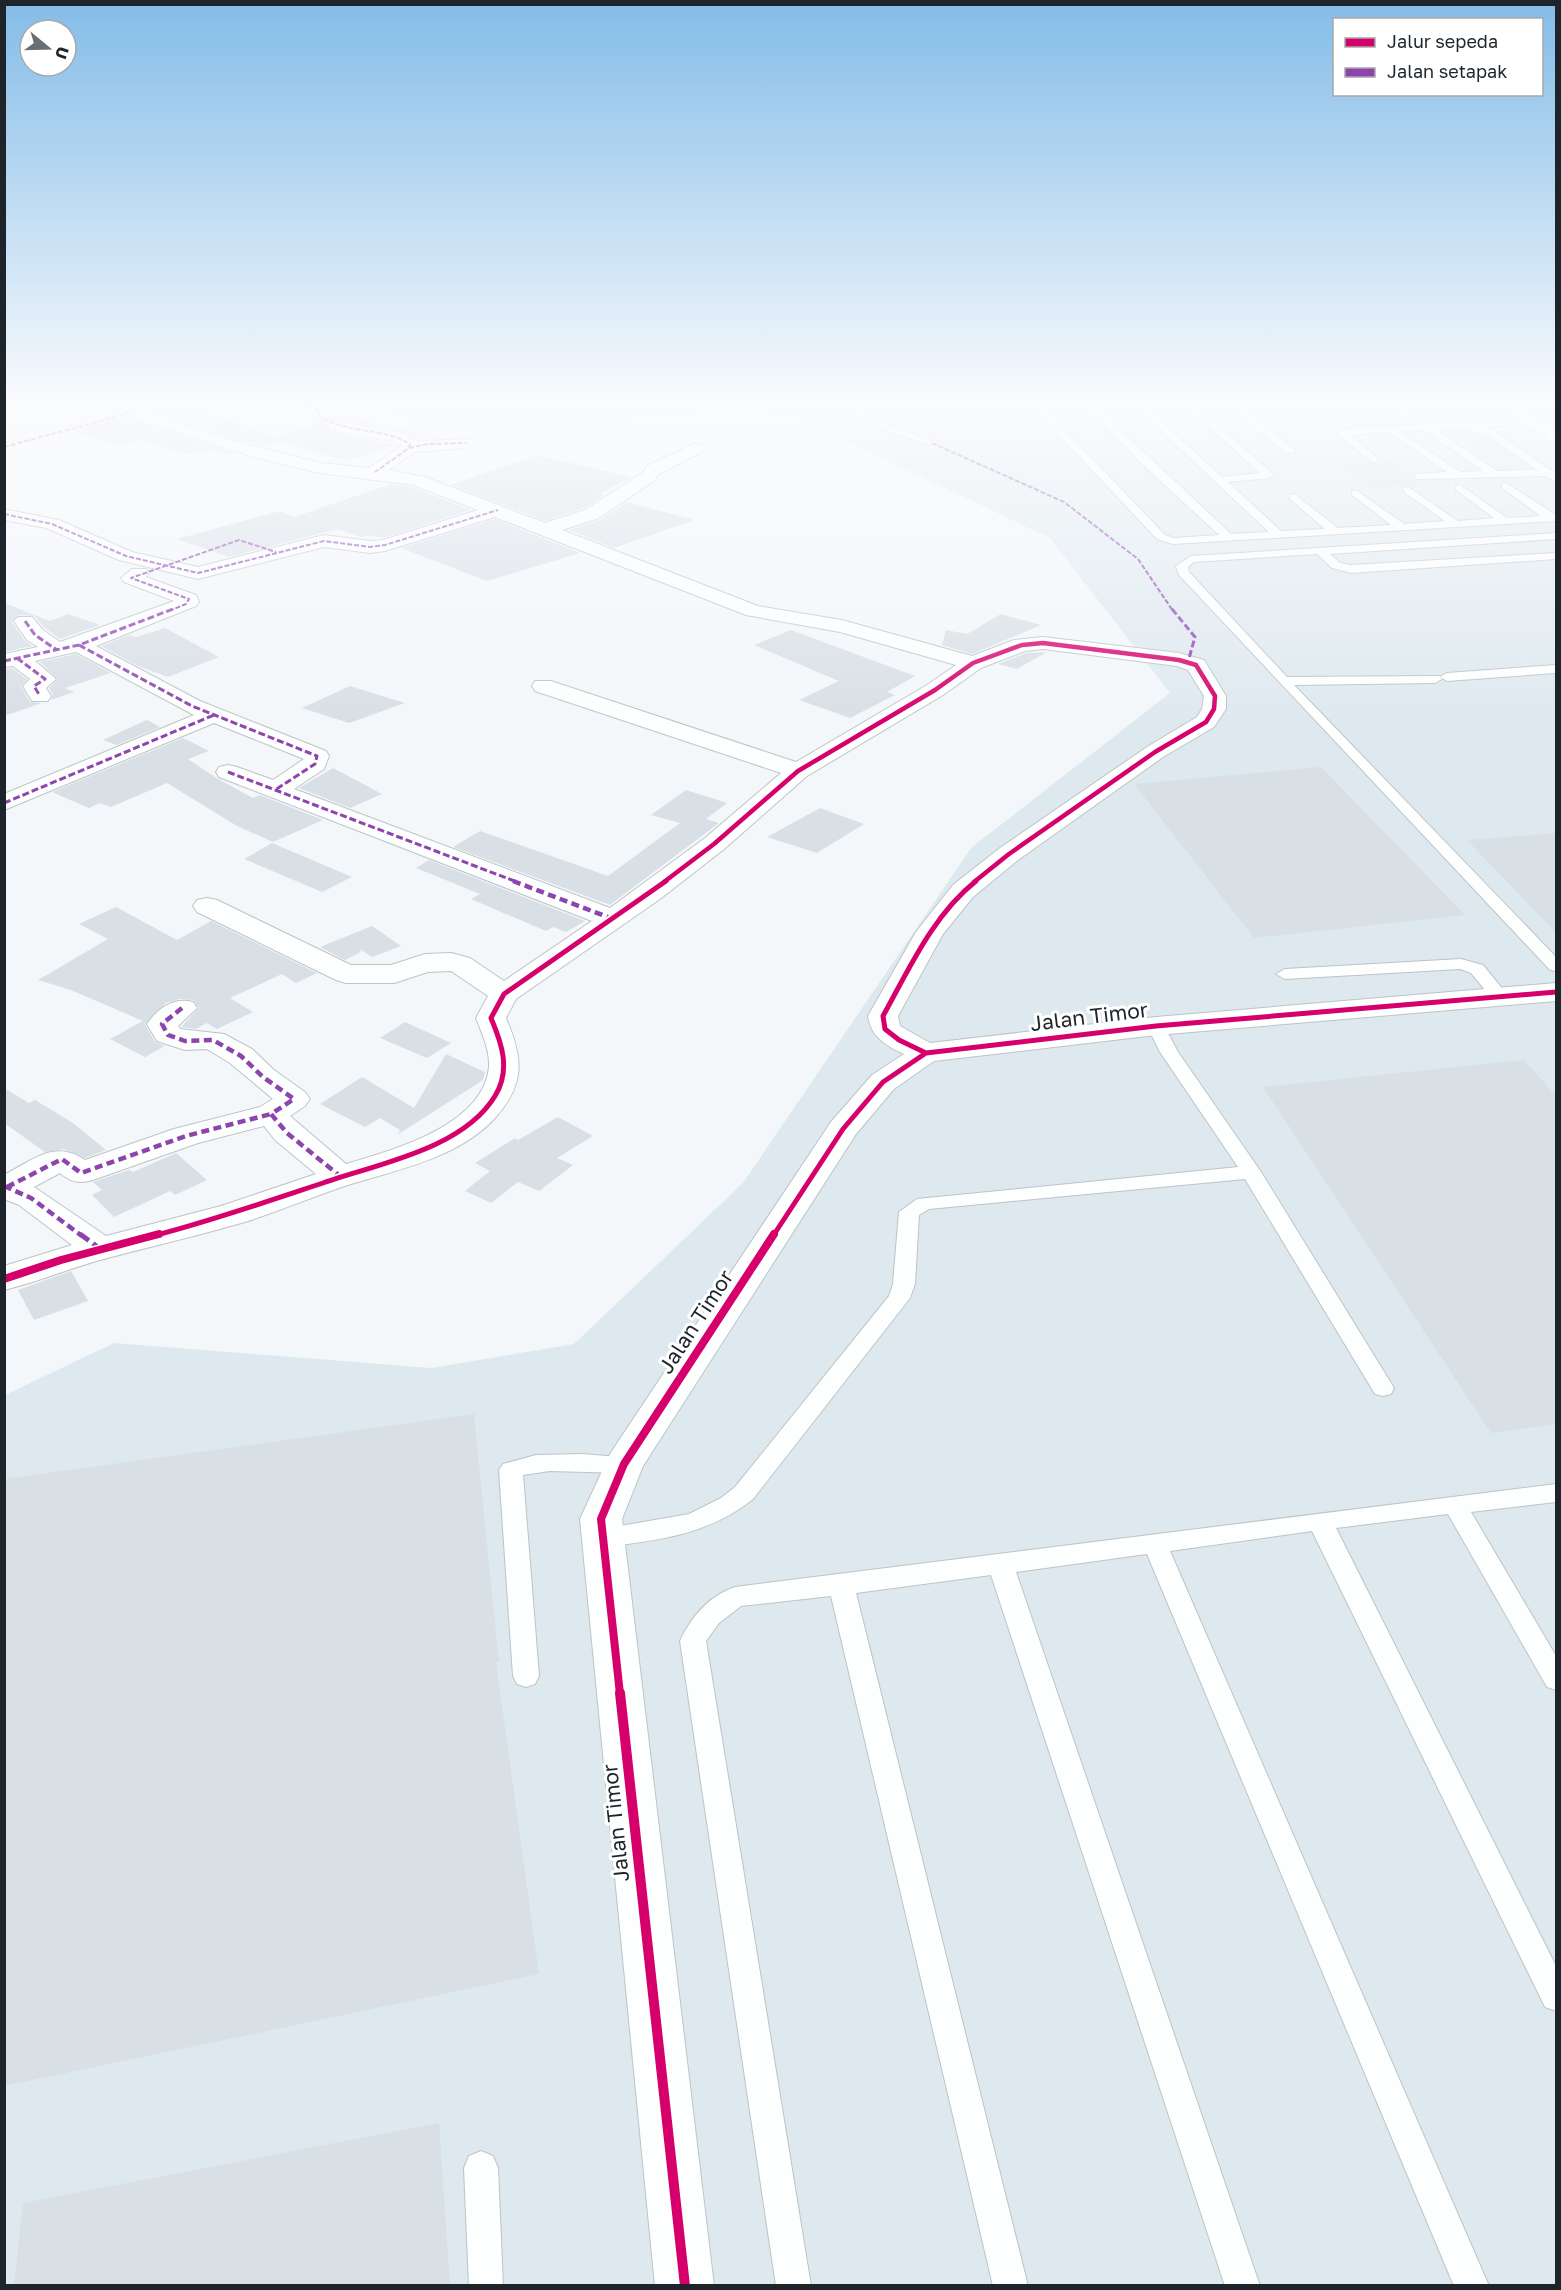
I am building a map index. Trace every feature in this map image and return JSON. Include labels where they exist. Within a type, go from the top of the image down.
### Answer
[{"type":"street","points":[[492,508],[753,611],[842,626],[974,663]]},
{"type":"street","points":[[544,530],[603,508]]},
{"type":"street","points":[[11,660],[68,647],[189,602],[189,599],[131,578],[159,566],[239,540],[276,552],[331,541],[378,547],[498,510]]},
{"type":"street","points":[[4,514],[52,524],[101,548],[159,566]]},
{"type":"street","points":[[25,621],[35,635],[68,647],[192,706],[317,756],[315,764],[275,790]]},
{"type":"street","points":[[4,1278],[99,1248],[233,1214],[341,1177],[388,1164],[426,1148],[452,1133],[494,1097],[504,1074],[506,1052],[491,1018],[504,994],[613,919],[714,844],[798,771],[935,690],[974,663],[1022,645],[1043,643],[1179,660],[1196,665],[1215,696],[1214,709],[1206,722],[1155,752],[1009,854],[963,891],[930,932],[883,1016],[885,1029],[899,1040],[926,1053]]},
{"type":"street","points":[[11,660],[45,679],[34,686],[40,696]]},
{"type":"street","points":[[543,686],[798,771]]},
{"type":"street","points":[[4,803],[214,715]]},
{"type":"street","points":[[228,772],[613,919]]},
{"type":"street","points":[[207,906],[346,974],[394,974],[425,963],[451,962],[460,964],[504,994]]},
{"type":"street","name":"Jalan Timor","points":[[685,2286],[601,1538],[601,1519],[624,1464],[843,1130],[883,1082],[926,1053],[1156,1026],[1557,992]]},
{"type":"street","points":[[6,1187],[62,1159],[81,1173],[186,1136],[271,1114],[294,1099],[262,1077],[241,1056],[213,1040],[185,1041],[168,1035],[162,1024],[183,1008]]},
{"type":"street","points":[[271,1114],[287,1133],[341,1177]]},
{"type":"street","points":[[6,1187],[31,1198],[99,1248]]},
{"type":"lane","points":[[1133,508],[1161,537],[1181,542],[1554,518]]},
{"type":"lane","points":[[1196,508],[1230,539]]},
{"type":"lane","points":[[1249,508],[1280,536]]},
{"type":"lane","points":[[1307,508],[1336,532]]},
{"type":"lane","points":[[1376,508],[1403,528]]},
{"type":"lane","points":[[1433,508],[1456,524]]},
{"type":"lane","points":[[1486,508],[1504,521]]},
{"type":"lane","points":[[1539,508],[1554,518]]},
{"type":"lane","points":[[1556,536],[1191,559],[1182,566],[1183,573],[1283,681],[1557,966]]},
{"type":"lane","points":[[1319,550],[1336,566],[1350,569],[1557,556]]},
{"type":"lane","points":[[1283,681],[1441,678],[1557,669]]},
{"type":"lane","points":[[1285,975],[1461,964],[1477,969],[1500,997]]},
{"type":"lane","points":[[1156,1026],[1169,1052],[1251,1172],[1383,1388]]},
{"type":"lane","points":[[601,1538],[658,1531],[716,1514],[744,1493],[899,1298],[904,1284],[909,1212],[915,1206],[924,1203],[1251,1172]]},
{"type":"lane","points":[[526,1676],[511,1470],[522,1466],[552,1464],[624,1464]]},
{"type":"lane","points":[[794,2286],[693,1641],[699,1626],[711,1613],[735,1597],[1001,1566],[1454,1504],[1557,1493]]},
{"type":"lane","points":[[1454,1504],[1557,1679]]},
{"type":"lane","points":[[1320,1522],[1557,1997]]},
{"type":"lane","points":[[1155,1544],[1472,2286]]},
{"type":"lane","points":[[1001,1566],[1243,2286]]},
{"type":"lane","points":[[841,1586],[1011,2286]]},
{"type":"lane","points":[[481,2168],[486,2286]]},
{"type":"shaded area","points":[[987,508],[1556,508],[1556,2285],[5,2286],[5,1395],[114,1343],[431,1368],[574,1344],[743,1183],[971,848],[1170,693],[1050,538]]},
{"type":"building","points":[[321,508],[466,508],[471,510],[383,538],[367,535],[360,537],[338,529],[229,557],[177,539],[280,511],[294,517]]},
{"type":"building","points":[[511,508],[584,508],[584,508],[545,521]]},
{"type":"building","points":[[618,508],[649,508],[694,520],[614,548],[569,530],[600,520]]},
{"type":"building","points":[[495,519],[580,553],[487,581],[401,548]]},
{"type":"building","points":[[4,603],[50,621],[68,614],[100,625],[60,639],[34,616],[18,615],[12,622],[25,641],[32,646],[4,652]]},
{"type":"building","points":[[1001,614],[1041,625],[972,654],[942,645],[946,630],[967,634]]},
{"type":"building","points":[[165,628],[219,657],[168,677],[138,666],[101,646],[129,635],[136,637]]},
{"type":"building","points":[[791,630],[915,676],[887,692],[895,695],[850,718],[799,700],[839,681],[754,645]]},
{"type":"building","points":[[1047,652],[1017,669],[998,664],[1026,653]]},
{"type":"building","points":[[76,654],[111,673],[65,688],[74,692],[51,700],[53,695],[49,688],[58,679],[40,662]]},
{"type":"building","points":[[12,668],[27,679],[21,686],[30,702],[42,703],[4,716],[4,669]]},
{"type":"building","points":[[350,686],[405,703],[349,723],[302,708]]},
{"type":"building","points":[[147,720],[160,727],[117,745],[103,740]]},
{"type":"building","points":[[183,738],[209,751],[188,759],[218,779],[253,798],[260,795],[323,820],[273,842],[237,826],[167,783],[111,807],[100,803],[89,808],[52,792]]},
{"type":"building","points":[[1321,767],[1465,915],[1254,938],[1134,784]]},
{"type":"building","points":[[333,768],[382,794],[350,808],[299,788]]},
{"type":"building","points":[[686,790],[727,803],[706,819],[719,823],[610,905],[453,847],[480,831],[608,876],[680,823],[651,815]]},
{"type":"building","points":[[820,808],[864,824],[817,853],[767,837]]},
{"type":"building","points":[[1557,833],[1557,934],[1467,840]]},
{"type":"building","points":[[272,843],[352,877],[322,892],[244,859]]},
{"type":"building","points":[[429,860],[585,921],[566,932],[553,927],[546,931],[471,899],[480,894],[416,868]]},
{"type":"building","points":[[116,907],[177,940],[211,921],[317,973],[296,983],[282,974],[230,998],[253,1012],[217,1029],[207,1023],[196,1029],[181,1027],[199,1008],[193,1000],[179,999],[166,1003],[145,1024],[155,1042],[165,1046],[145,1057],[110,1039],[143,1021],[71,990],[38,980],[108,939],[79,924]]},
{"type":"building","points":[[372,926],[401,946],[372,957],[360,949],[361,952],[345,960],[320,947]]},
{"type":"building","points":[[405,1022],[451,1043],[427,1058],[380,1038]]},
{"type":"building","points":[[446,1054],[485,1072],[483,1080],[397,1135],[400,1130],[380,1118],[365,1127],[320,1104],[362,1077],[414,1108]]},
{"type":"building","points":[[1524,1060],[1557,1097],[1557,1424],[1491,1433],[1263,1087]]},
{"type":"building","points":[[4,1088],[29,1103],[35,1100],[73,1123],[106,1150],[85,1158],[64,1149],[45,1152],[4,1123]]},
{"type":"building","points":[[558,1117],[593,1136],[557,1158],[573,1165],[539,1191],[518,1182],[491,1203],[465,1191],[490,1171],[475,1163],[515,1138],[518,1140]]},
{"type":"building","points":[[176,1153],[207,1180],[175,1195],[170,1191],[114,1217],[92,1195],[102,1190],[93,1182],[129,1170],[133,1172]]},
{"type":"building","points":[[71,1271],[88,1301],[34,1320],[18,1290]]},
{"type":"building","points":[[474,1414],[499,1662],[496,1662],[539,1974],[4,2086],[4,1479]]},
{"type":"building","points":[[439,2123],[450,2286],[14,2286],[23,2203]]},
{"type":"marked path","points":[[1072,508],[1138,559],[1162,597],[1195,637],[1188,662]]},
{"type":"marked path","points":[[4,514],[52,524],[126,556],[198,573],[324,541],[370,547],[385,545],[498,510]]},
{"type":"marked path","points":[[4,661],[79,645],[186,604],[189,599],[131,578],[159,566],[239,540],[276,552]]},
{"type":"marked path","points":[[25,621],[35,635],[57,650]]},
{"type":"marked path","points":[[79,645],[192,706],[317,756],[315,764],[275,790]]},
{"type":"marked path","points":[[17,658],[45,679],[34,686],[40,696]]},
{"type":"marked path","points":[[4,803],[214,715]]},
{"type":"marked path","points":[[228,772],[613,919]]},
{"type":"marked path","points":[[182,1008],[162,1024],[168,1035],[185,1041],[213,1040],[241,1056],[263,1077],[294,1099],[271,1114],[287,1133],[341,1177]]},
{"type":"marked path","points":[[7,1187],[62,1159],[81,1173],[186,1136],[271,1114]]},
{"type":"marked path","points":[[4,1186],[31,1198],[99,1248]]},
{"type":"cycle path","points":[[4,1279],[89,1252],[246,1210],[402,1157],[447,1138],[466,1126],[483,1112],[495,1096],[503,1075],[504,1057],[500,1039],[491,1018],[504,994],[650,893],[714,844],[798,771],[935,690],[973,663],[1022,645],[1043,643],[1179,660],[1196,665],[1215,696],[1214,709],[1206,722],[1155,752],[1009,854],[963,891],[930,932],[883,1016],[885,1029],[899,1040],[926,1053]]},
{"type":"cycle path","points":[[685,2286],[601,1519],[624,1464],[843,1129],[883,1082],[926,1053],[1156,1026],[1556,992]]}]
